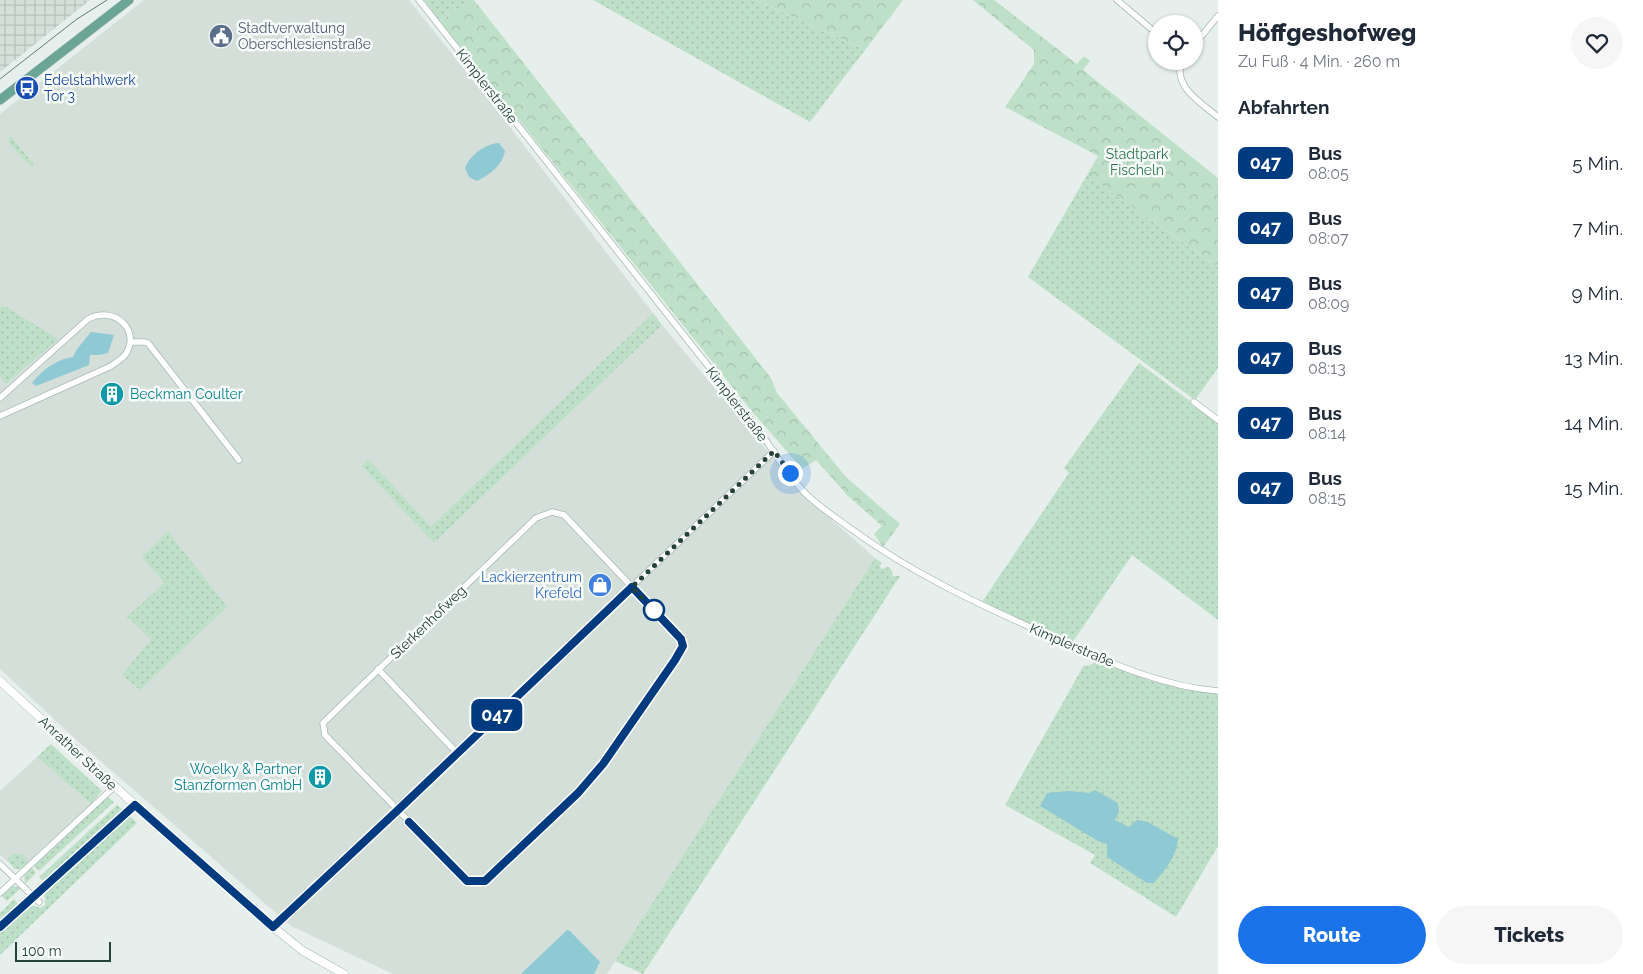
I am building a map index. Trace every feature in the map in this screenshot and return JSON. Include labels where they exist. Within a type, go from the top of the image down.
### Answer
[{"type":"main road","points":[[0,100],[129,0]]},
{"type":"main road","name":"Anrather Straße","points":[[0,681],[135,805],[273,927],[304,951],[344,974]]},
{"type":"street","name":"Kimplerstraße","points":[[419,0],[806,493],[867,540],[911,568],[989,609],[1149,678],[1187,688],[1218,691]]},
{"type":"street","points":[[1117,0],[1148,26]]},
{"type":"street","points":[[1203,34],[1218,16]]},
{"type":"street","points":[[1179,70],[1179,78],[1182,84],[1218,117]]},
{"type":"street","points":[[0,398],[79,326],[95,315],[110,314],[122,321],[129,332],[130,342],[125,355],[114,364],[0,416]]},
{"type":"street","points":[[130,342],[144,342],[148,344],[239,460]]},
{"type":"street","points":[[1194,402],[1218,420]]},
{"type":"street","points":[[273,927],[774,451]]},
{"type":"street","name":"Sterkenhofweg","points":[[552,512],[564,514],[632,587],[681,639],[683,646],[663,679],[603,764],[578,793],[485,881],[467,881],[325,735],[323,723],[536,518],[552,512]]},
{"type":"street","name":"Sterkenhofweg","points":[[378,670],[457,753]]},
{"type":"street","points":[[0,893],[115,786]]},
{"type":"street","points":[[0,928],[135,805]]},
{"type":"street","points":[[0,864],[40,902]]},
{"type":"shaded area","points":[[0,0],[90,0],[0,72]]},
{"type":"shaded area","points":[[144,0],[409,0],[653,313],[431,526],[368,460],[361,465],[434,543],[662,325],[814,504],[875,558],[607,974],[393,974],[291,926],[83,746],[0,669],[0,114]],"holes":[[[165,583],[140,690],[123,675],[151,639]]]},
{"type":"shaded area","points":[[37,757],[91,804],[27,863],[17,869],[0,855],[0,791]]},
{"type":"green space","points":[[424,0],[470,0],[440,21]]},
{"type":"green space","points":[[470,0],[474,0],[771,378],[777,393],[846,477],[900,524],[883,547],[874,534],[882,526],[847,495],[816,460],[802,469],[750,409],[440,21]]},
{"type":"green space","points":[[593,0],[756,0],[865,50],[810,122]]},
{"type":"green space","points":[[756,0],[903,0],[865,50]]},
{"type":"green space","name":"Stadtpark Fischeln","points":[[973,0],[994,0],[1077,64],[1084,56],[1090,61],[1083,70],[1218,178],[1218,267],[1087,175],[1098,156],[1005,107],[1034,64],[1034,50]]},
{"type":"green space","points":[[10,135],[34,165],[32,168],[8,142]]},
{"type":"green space","points":[[1087,175],[1218,267],[1218,368],[1195,400],[1028,277]]},
{"type":"green space","points":[[3,305],[58,339],[6,384],[0,376],[0,308]]},
{"type":"green space","points":[[653,313],[662,325],[434,543],[361,466],[368,459],[431,526]]},
{"type":"green space","points":[[1139,363],[1218,422],[1218,620],[1132,555],[1072,643],[982,602],[1069,473],[1064,468]]},
{"type":"green space","points":[[168,531],[227,607],[140,690],[122,675],[151,639],[127,617],[164,583],[142,557]]},
{"type":"green space","points":[[875,558],[882,563],[881,569],[888,567],[891,569],[893,576],[900,576],[643,974],[615,961]]},
{"type":"green space","points":[[1100,660],[1150,681],[1186,690],[1218,693],[1218,846],[1176,917],[1090,863],[1095,855],[1005,805],[1084,665],[1088,666]]},
{"type":"green space","points":[[51,744],[102,791],[91,804],[37,757]]},
{"type":"green space","points":[[107,796],[114,802],[39,871],[33,865]]},
{"type":"green space","points":[[117,805],[124,811],[45,883],[39,877]]},
{"type":"green space","points":[[129,815],[137,823],[0,955],[0,932],[31,905],[40,908],[44,906],[46,899],[44,897],[48,887]]},
{"type":"green space","points":[[11,854],[22,854],[27,859],[27,863],[20,869],[15,869],[7,860]]},
{"type":"green space","points":[[31,867],[36,873],[25,884],[24,876]]},
{"type":"green space","points":[[13,886],[21,888],[7,901],[1,895]]},
{"type":"green space","points":[[14,899],[20,906],[0,924],[0,913]]},
{"type":"water","points":[[499,143],[505,151],[498,165],[477,181],[469,177],[465,168],[470,159],[483,148]]},
{"type":"water","points":[[91,332],[114,335],[108,353],[90,355],[89,365],[36,386],[32,383],[50,366],[61,360],[73,357]]},
{"type":"water","points":[[1095,790],[1118,803],[1119,812],[1115,820],[1129,827],[1137,820],[1148,822],[1178,839],[1173,857],[1154,883],[1147,883],[1107,857],[1107,844],[1098,841],[1040,806],[1047,793],[1069,791],[1089,793]]},
{"type":"water","points":[[567,930],[600,962],[594,974],[521,974]]},
{"type":"tram line","points":[[0,79],[77,19],[107,0]]},
{"type":"bus line","name":"047","points":[[0,927],[135,805],[273,927],[632,587],[681,639],[683,646],[675,660],[603,764],[578,793],[485,881],[467,881],[409,822]]},
{"type":"place","name":"Stadtverwaltung Oberschlesienstraße","points":[[221,36]]},
{"type":"place","name":"Edelstahlwerk Tor 3","points":[[27,88]]},
{"type":"place","name":"Beckman Coulter","points":[[112,394]]},
{"type":"place","name":"Lackierzentrum Krefeld","points":[[600,585]]},
{"type":"place","name":"Woelky & Partner Stanzformen GmbH","points":[[320,777]]},
{"type":"route","points":[[654,610],[632,587],[774,451],[790,473]]}]
